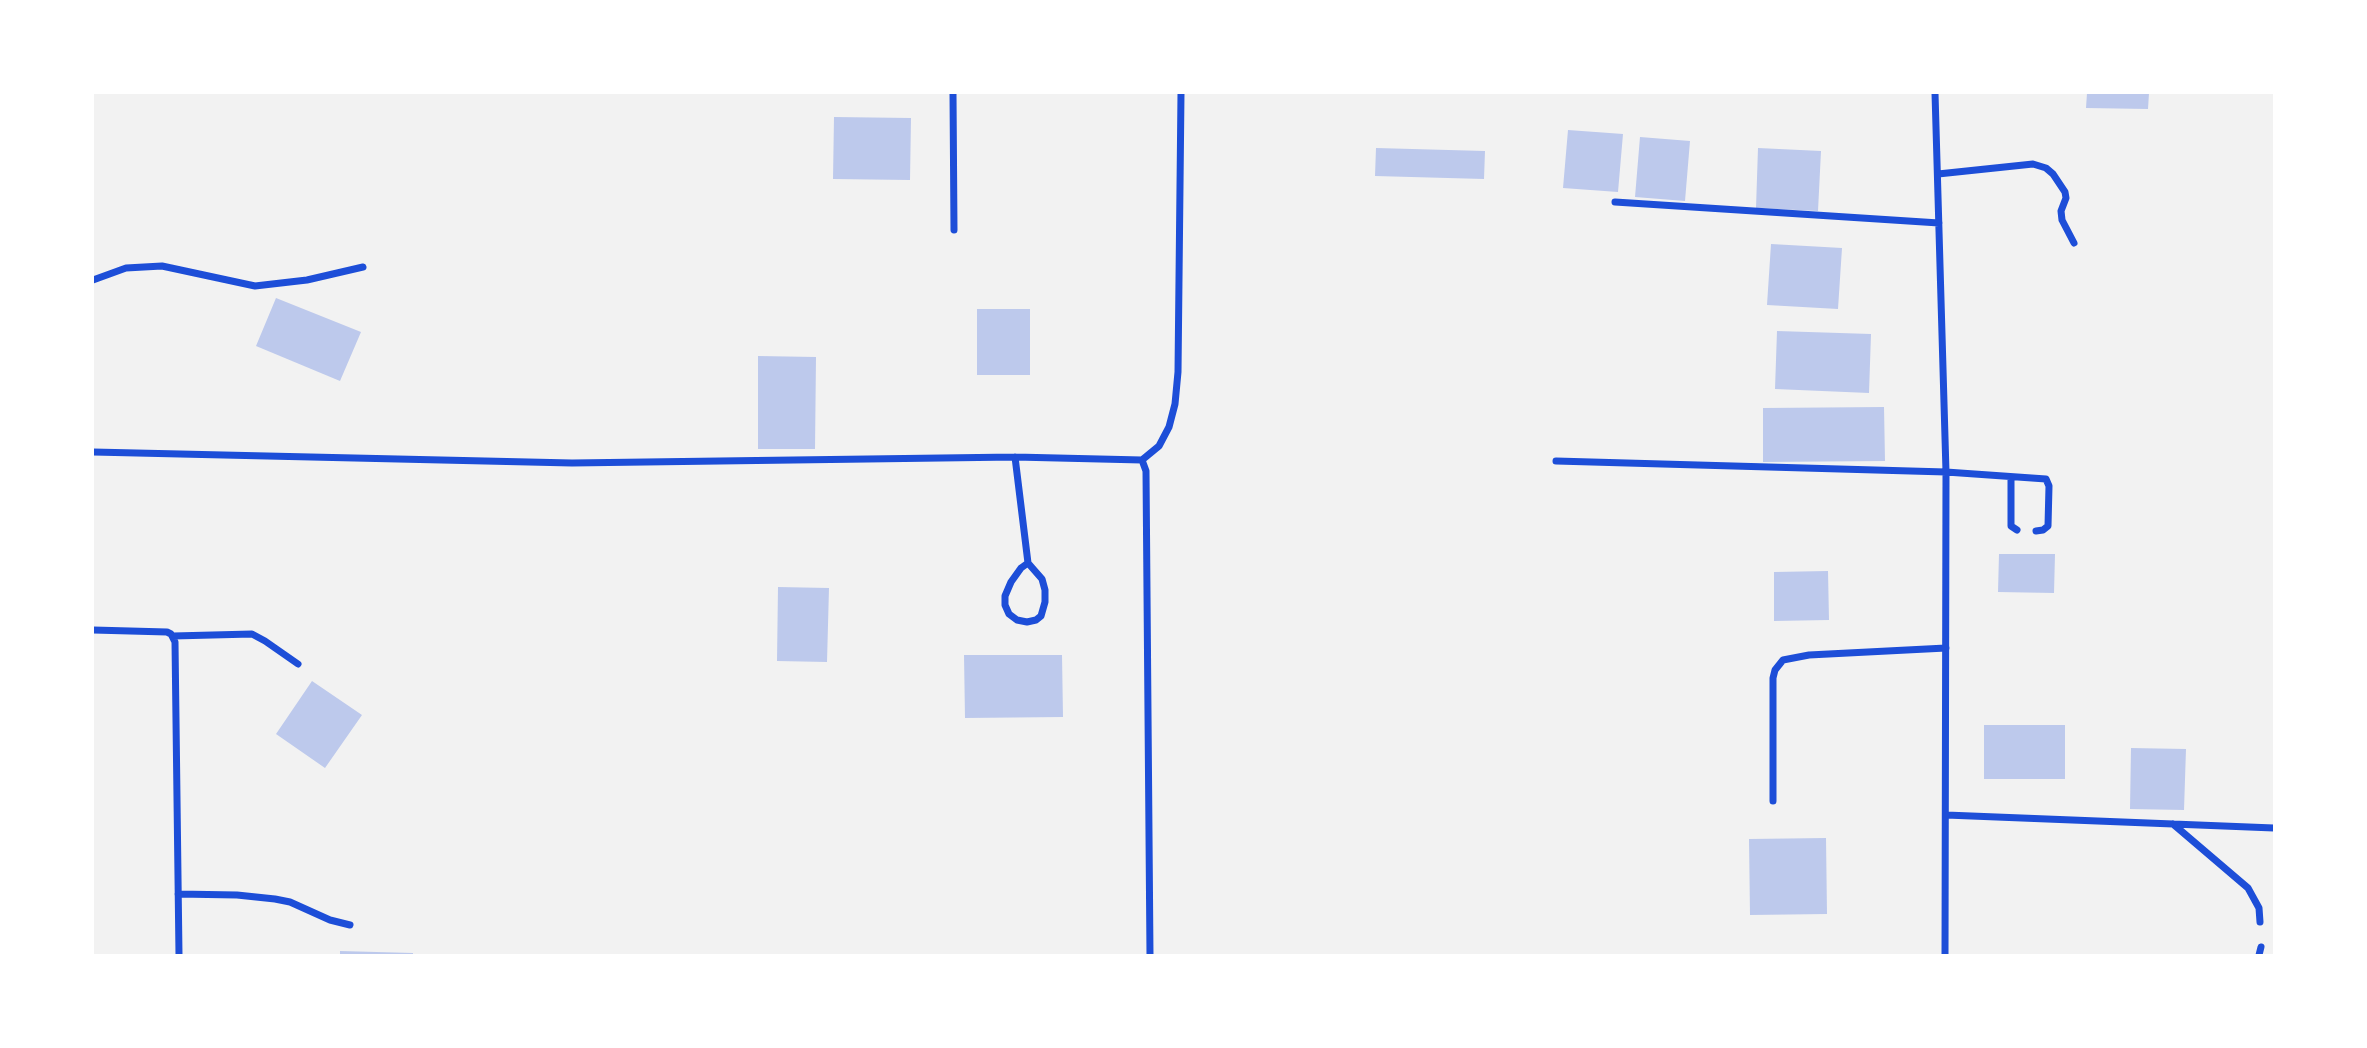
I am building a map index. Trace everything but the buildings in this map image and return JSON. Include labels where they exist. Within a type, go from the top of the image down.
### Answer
[{"type":"street","points":[[953,93],[954,230]]},
{"type":"street","points":[[93,452],[572,464],[1015,457],[1142,460],[1159,446],[1169,427],[1175,404],[1178,372],[1181,93]]},
{"type":"street","points":[[1936,93],[1946,472],[1945,955]]},
{"type":"street","points":[[1938,174],[2033,164],[2046,167],[2065,192],[2062,220],[2074,243]]},
{"type":"street","points":[[1615,202],[1939,223]]},
{"type":"street","points":[[93,280],[126,268],[162,266],[255,286],[307,280],[363,267]]},
{"type":"street","points":[[1015,457],[1028,563],[1042,579],[1045,590],[1041,616],[1027,622],[1017,620],[1009,614],[1005,596],[1011,582],[1028,563]]},
{"type":"street","points":[[1142,460],[1146,471],[1150,955]]},
{"type":"street","points":[[1556,461],[1946,472],[2047,481],[2048,526],[2036,531]]},
{"type":"street","points":[[2011,477],[2011,526],[2018,530]]},
{"type":"street","points":[[93,631],[167,632],[173,636],[252,634],[298,664]]},
{"type":"street","points":[[173,636],[179,955]]},
{"type":"street","points":[[1773,801],[1773,678],[1775,670],[1783,660],[1809,655],[1947,648]]},
{"type":"street","points":[[1946,815],[2274,828]]},
{"type":"street","points":[[2173,824],[2248,888],[2259,908],[2260,922]]},
{"type":"street","points":[[178,894],[275,898],[330,920],[351,925]]},
{"type":"street","points":[[2259,955],[2261,947]]}]
